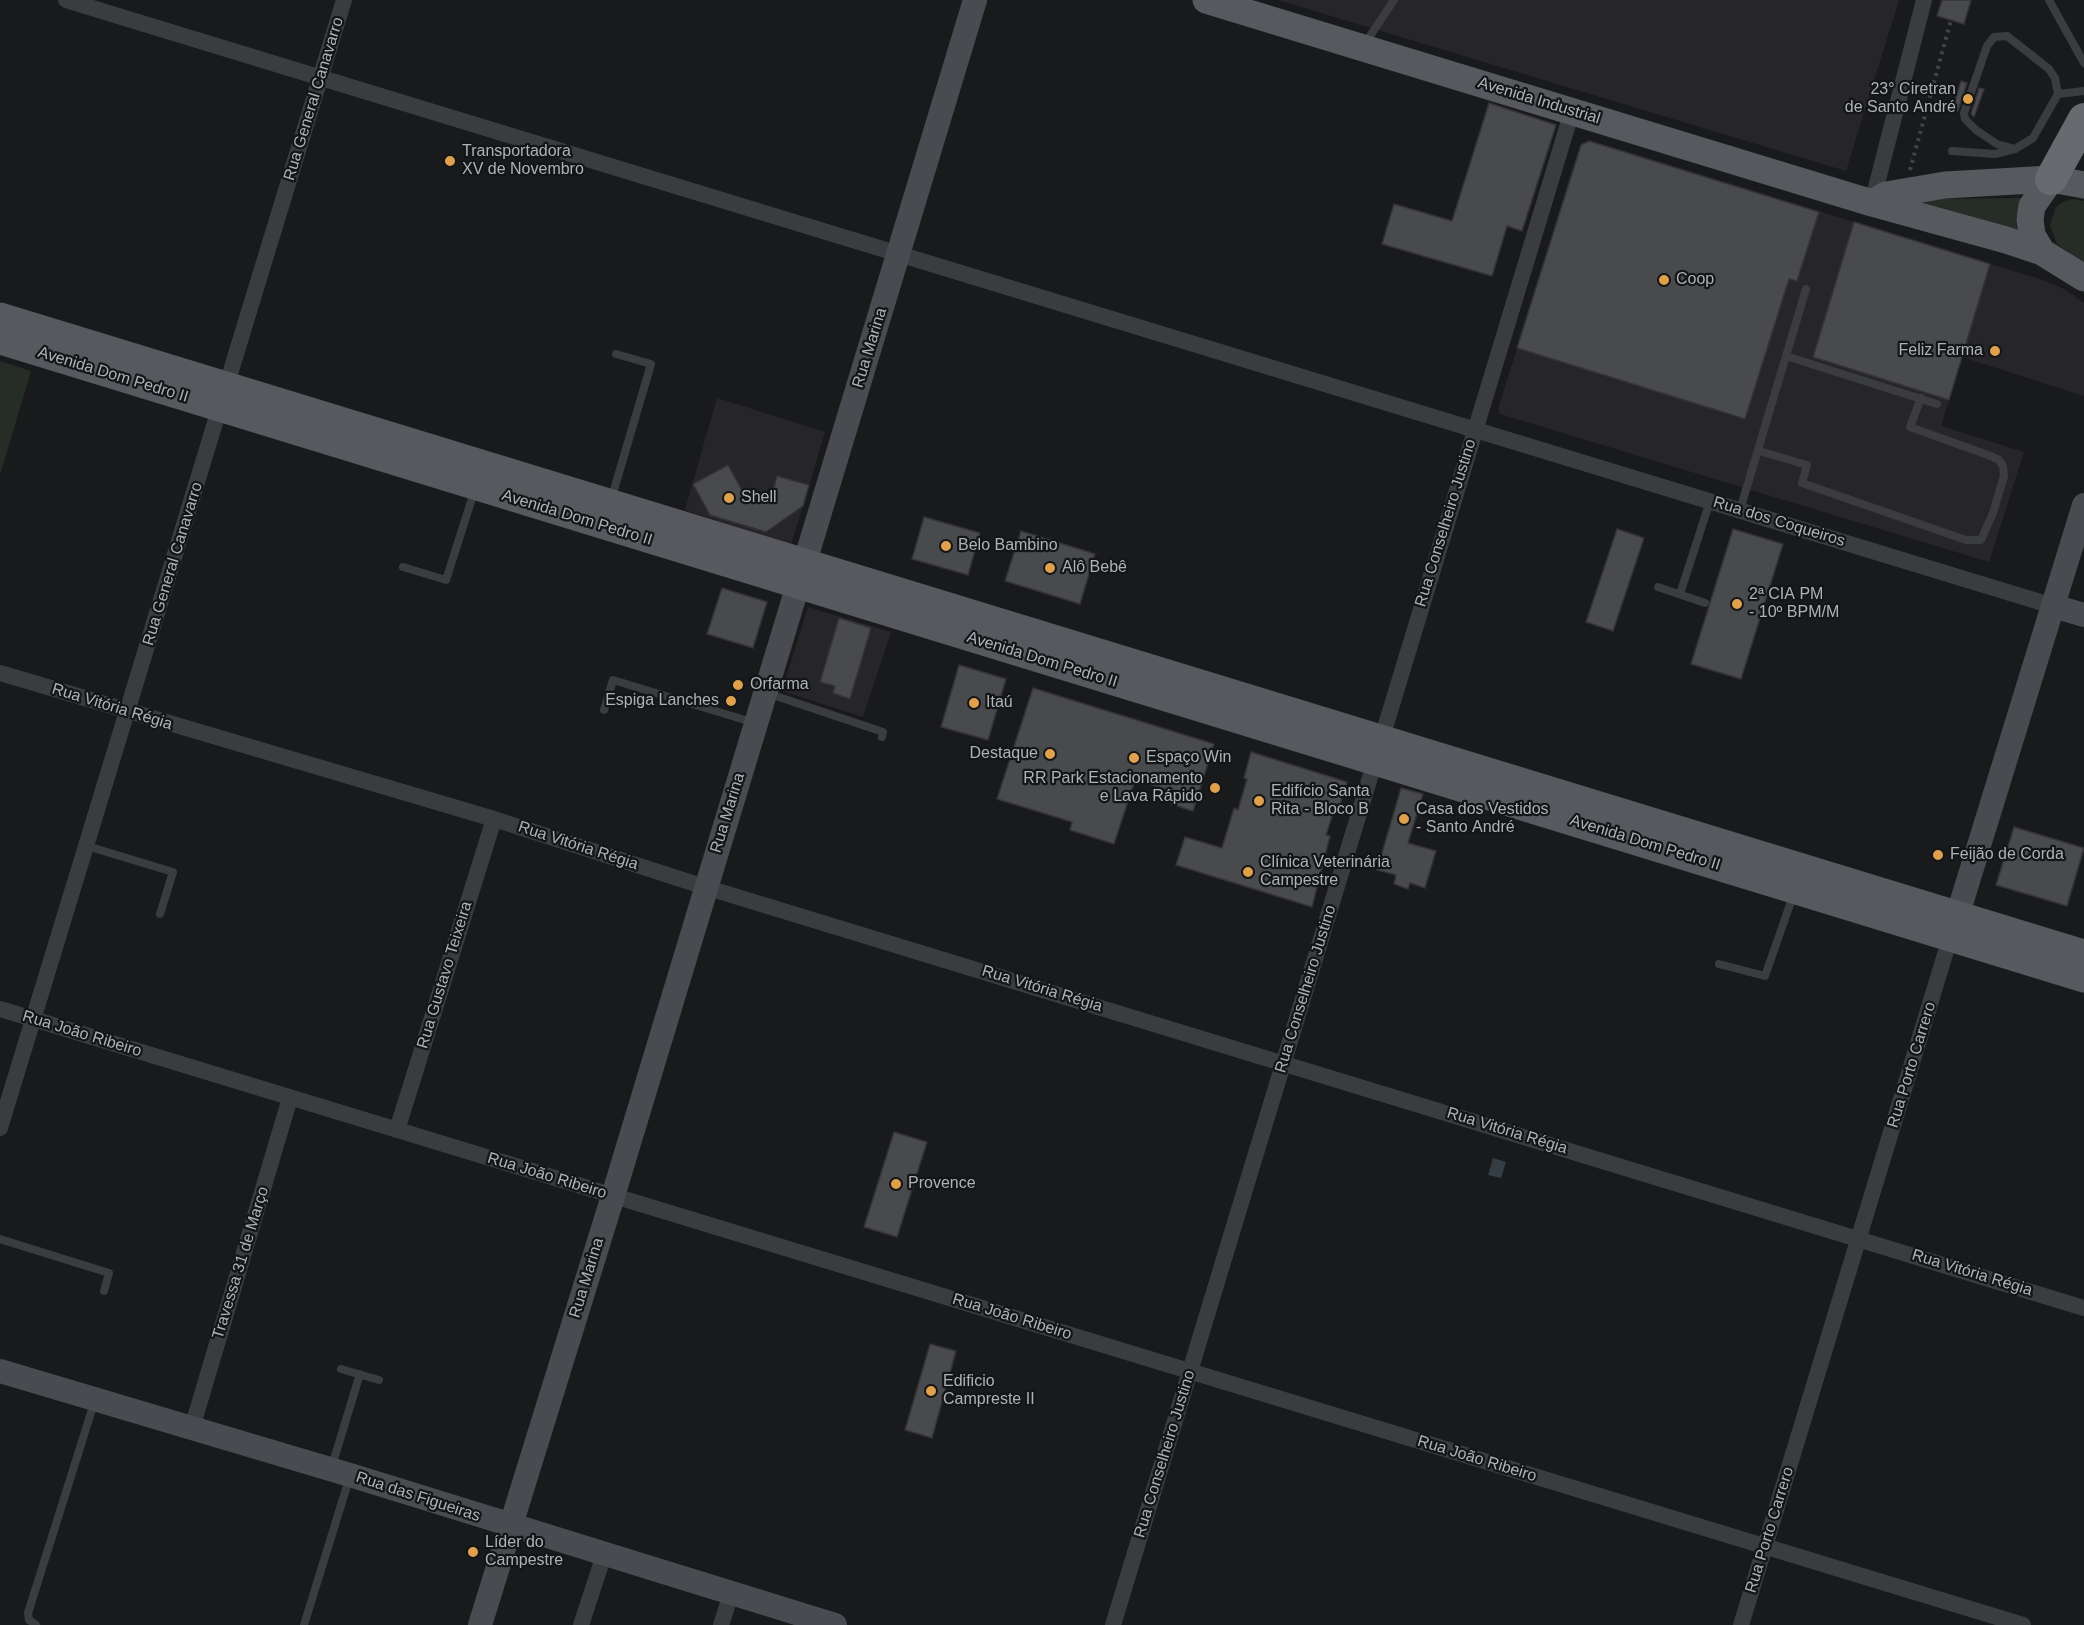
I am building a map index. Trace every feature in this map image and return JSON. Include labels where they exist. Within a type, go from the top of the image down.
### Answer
[{"type":"highway","points":[[2051,179],[2084,119]]},
{"type":"main road","name":"Avenida Industrial","points":[[1206,0],[1872,203],[1987,234],[2042,252],[2084,278]]},
{"type":"main road","points":[[2042,252],[2032,235],[2030,220],[2032,207],[2051,179]]},
{"type":"main road","points":[[1872,203],[1886,195],[1945,185],[2051,179],[2084,185]]},
{"type":"main road","name":"Avenida Dom Pedro II","points":[[0,316],[476,487],[800,575],[1379,749],[1954,926],[2084,979]]},
{"type":"main road","name":"Avenida Dom Pedro II","points":[[0,341],[224,396],[610,504],[800,575]]},
{"type":"main road","name":"Avenida Dom Pedro II","points":[[1379,749],[1795,890],[2084,953]]},
{"type":"street","name":"Rua dos Coqueiros","points":[[66,0],[2084,615]]},
{"type":"street","name":"Rua General Canavarro","points":[[0,1128],[344,0]]},
{"type":"street","name":"Rua Marina","points":[[480,1625],[613,1196],[975,0]]},
{"type":"street","points":[[1872,203],[1924,0]]},
{"type":"street","name":"Rua Conselheiro Justino","points":[[1113,1625],[1572,111]]},
{"type":"street","name":"Rua Porto Carrero","points":[[1741,1625],[2084,505]]},
{"type":"street","name":"Rua Vitória Régia","points":[[0,673],[494,819],[705,887],[2084,1308]]},
{"type":"street","name":"Rua Gustavo Teixeira","points":[[397,1130],[494,819]]},
{"type":"street","name":"Rua João Ribeiro","points":[[0,1009],[2023,1625]]},
{"type":"street","name":"Travessa 31 de Março","points":[[192,1428],[290,1098]]},
{"type":"street","name":"Rua das Figueiras","points":[[0,1371],[341,1472],[509,1526],[835,1625]]},
{"type":"street","points":[[581,1625],[604,1555]]},
{"type":"street","points":[[722,1625],[731,1594]]},
{"type":"lane","points":[[1362,47],[1394,0]]},
{"type":"lane","points":[[2049,0],[2084,63]]},
{"type":"lane","points":[[1952,151],[1995,154],[2015,149],[2033,138],[2058,94],[2055,78],[2034,55],[2007,36],[1994,38],[1990,42],[1964,113],[1965,119],[1997,144],[2015,149]]},
{"type":"lane","points":[[2058,94],[2084,91]]},
{"type":"lane","points":[[1740,510],[1806,289]]},
{"type":"lane","points":[[610,504],[651,364],[616,354]]},
{"type":"lane","points":[[1786,356],[1937,404]]},
{"type":"lane","points":[[1758,451],[1806,465],[1802,483],[1966,540],[1981,540],[1993,513],[2004,476],[2003,466],[1999,460],[1988,455],[1910,427],[1921,398]]},
{"type":"lane","points":[[403,567],[446,580],[476,487]]},
{"type":"lane","points":[[1680,594],[1710,501]]},
{"type":"lane","points":[[1658,587],[1706,603]]},
{"type":"lane","points":[[604,710],[613,680],[755,723]]},
{"type":"lane","points":[[764,692],[884,732],[882,737]]},
{"type":"lane","points":[[87,846],[173,872],[160,914]]},
{"type":"lane","points":[[1719,964],[1765,976],[1795,890]]},
{"type":"lane","points":[[0,1239],[109,1273],[104,1290]]},
{"type":"lane","points":[[342,1369],[379,1380]]},
{"type":"lane","points":[[304,1625],[341,1472],[360,1374]]},
{"type":"lane","points":[[36,1625],[29,1620],[28,1613],[95,1399]]},
{"type":"path","points":[[1913,158],[1951,20]]},
{"type":"shaded area","points":[[1278,0],[1899,0],[1846,171]]},
{"type":"shaded area","points":[[1589,141],[1854,222],[1813,357],[1949,400],[1941,426],[2024,452],[1989,562],[1500,414],[1498,409],[1581,145]]},
{"type":"shaded area","points":[[2024,198],[2016,218],[2017,235],[1919,206],[1918,199]]},
{"type":"shaded area","points":[[2075,199],[2084,201],[2084,263],[2057,244],[2050,225],[2056,207],[2065,201]]},
{"type":"shaded area","points":[[1990,264],[2040,279],[2066,290],[2084,303],[2084,396],[1962,357]]},
{"type":"shaded area","points":[[0,361],[31,371],[0,475]]},
{"type":"shaded area","points":[[717,398],[825,432],[791,545],[685,510]]},
{"type":"shaded area","points":[[808,607],[891,632],[863,717],[782,691]]},
{"type":"shaded area","points":[[1493,1158],[1506,1162],[1501,1178],[1488,1175]]},
{"type":"building","points":[[1942,0],[1971,0],[1964,24],[1937,16]]},
{"type":"building","points":[[1961,81],[1967,83],[1958,111],[1952,110]]},
{"type":"building","points":[[1979,88],[1984,89],[1974,117],[1971,114]]},
{"type":"building","points":[[1489,103],[1556,125],[1522,231],[1507,226],[1492,276],[1382,244],[1394,204],[1452,221]]},
{"type":"building","name":"Coop","points":[[1589,141],[1819,212],[1797,281],[1789,279],[1745,419],[1517,348],[1581,145]]},
{"type":"building","points":[[1854,222],[1990,264],[1949,400],[1813,357]]},
{"type":"building","name":"Shell","points":[[728,465],[744,494],[770,501],[777,476],[809,485],[803,506],[766,532],[710,515],[693,484]]},
{"type":"building","name":"Belo Bambino","points":[[924,517],[980,533],[968,575],[912,559]]},
{"type":"building","points":[[1617,529],[1644,538],[1613,631],[1586,622]]},
{"type":"building","name":"2ª CIA PM - 10º BPM/M","points":[[1733,529],[1783,544],[1741,679],[1691,664]]},
{"type":"building","name":"Alô Bebê","points":[[1021,531],[1095,554],[1080,604],[1005,581]]},
{"type":"building","points":[[722,588],[767,602],[753,648],[707,634]]},
{"type":"building","points":[[839,618],[871,628],[850,699],[833,693],[835,686],[820,682]]},
{"type":"building","name":"Itaú","points":[[959,665],[1006,679],[988,740],[941,727]]},
{"type":"building","points":[[1033,688],[1214,744],[1193,811],[1171,804],[1175,792],[1135,780],[1114,844],[1070,830],[1072,822],[997,799]]},
{"type":"building","points":[[1251,752],[1347,782],[1340,805],[1336,804],[1326,835],[1330,836],[1312,907],[1176,865],[1185,837],[1222,848],[1234,808],[1238,810],[1247,779],[1244,778]]},
{"type":"building","name":"Casa dos Vestidos - Santo André","points":[[1401,788],[1423,794],[1408,843],[1436,851],[1425,888],[1410,883],[1408,889],[1394,884],[1396,875],[1377,870]]},
{"type":"building","points":[[2014,827],[2084,848],[2067,906],[1996,885]]},
{"type":"building","name":"Provence","points":[[894,1132],[927,1142],[897,1237],[864,1227]]},
{"type":"building","name":"Edificio Campreste II","points":[[930,1344],[956,1351],[932,1438],[905,1430]]},
{"type":"place","name":"23° Ciretran de Santo André","points":[[1968,99]]},
{"type":"place","name":"Transportadora XV de Novembro","points":[[450,161]]},
{"type":"place","name":"Coop","points":[[1664,280]]},
{"type":"place","name":"Feliz Farma","points":[[1995,351]]},
{"type":"place","name":"Shell","points":[[729,498]]},
{"type":"place","name":"Belo Bambino","points":[[946,546]]},
{"type":"place","name":"Alô Bebê","points":[[1050,568]]},
{"type":"place","name":"2ª CIA PM - 10º BPM/M","points":[[1737,604]]},
{"type":"place","name":"Orfarma","points":[[738,685]]},
{"type":"place","name":"Espiga Lanches","points":[[731,701]]},
{"type":"place","name":"Itaú","points":[[974,703]]},
{"type":"place","name":"Destaque","points":[[1050,754]]},
{"type":"place","name":"Espaço Win","points":[[1134,758]]},
{"type":"place","name":"RR Park Estacionamento e Lava Rápido","points":[[1215,788]]},
{"type":"place","name":"Edifício Santa Rita - Bloco B","points":[[1259,801]]},
{"type":"place","name":"Casa dos Vestidos - Santo André","points":[[1404,819]]},
{"type":"place","name":"Feijão de Corda","points":[[1938,855]]},
{"type":"place","name":"Clínica Veterinária Campestre","points":[[1248,872]]},
{"type":"place","name":"Provence","points":[[896,1184]]},
{"type":"place","name":"Edificio Campreste II","points":[[931,1391]]},
{"type":"place","name":"Líder do Campestre","points":[[473,1552]]}]
